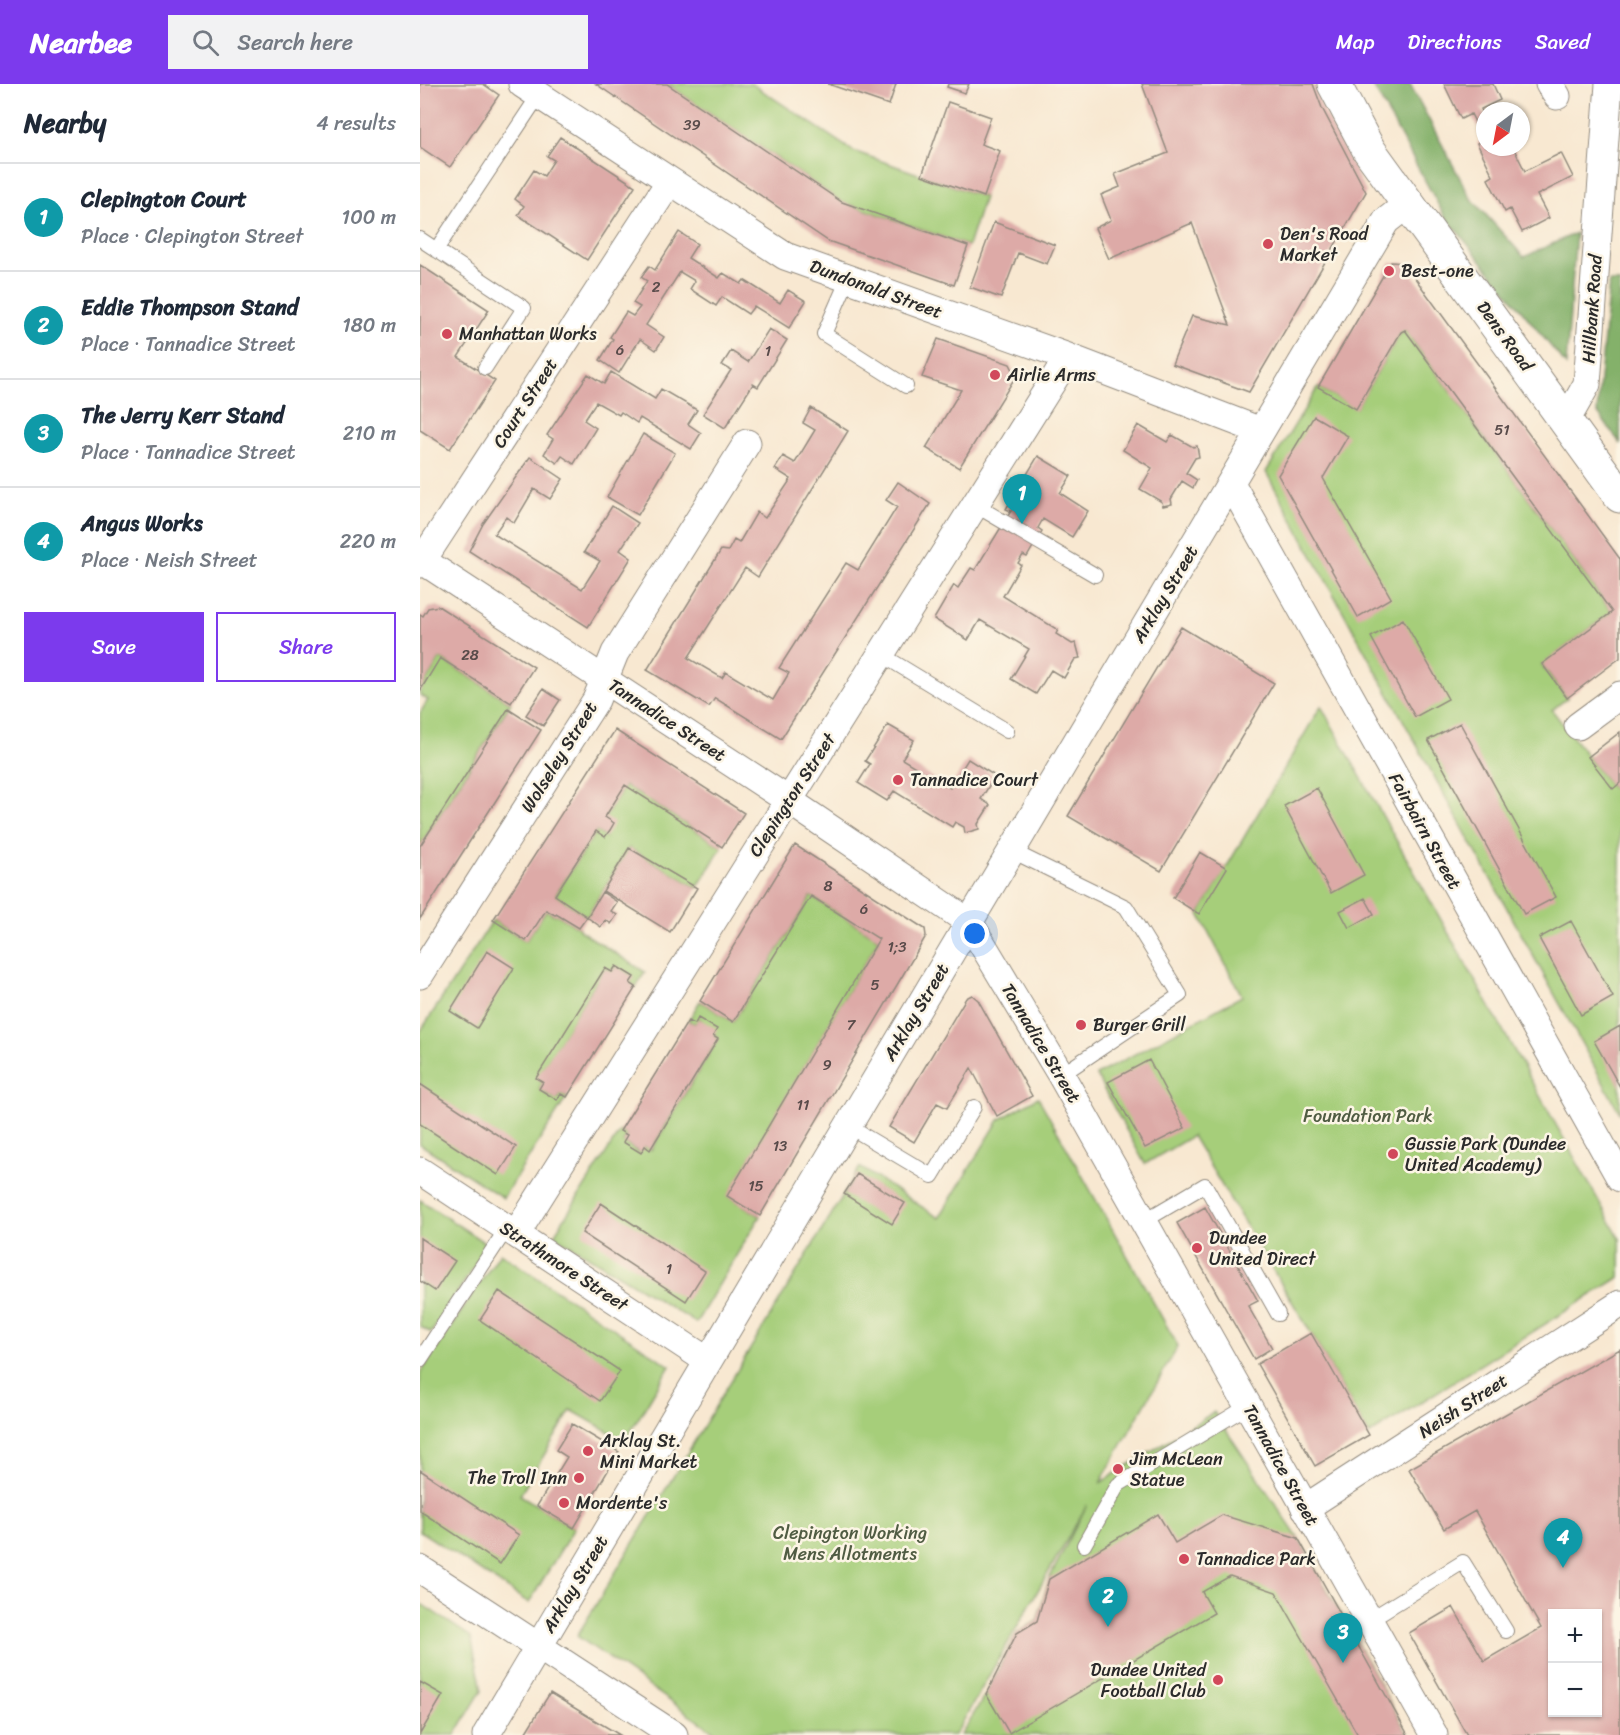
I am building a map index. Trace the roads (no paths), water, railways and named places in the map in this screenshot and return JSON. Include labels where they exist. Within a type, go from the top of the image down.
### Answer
[{"type":"main road","name":"Dens Road","points":[[1334,84],[1369,150],[1410,203],[1620,496]]},
{"type":"street","name":"Hillbank Road","points":[[1566,421],[1587,384],[1612,153],[1609,84]]},
{"type":"street","name":"Dundonald Street","points":[[530,89],[785,256],[1068,357],[1261,431]]},
{"type":"street","name":"Court Street","points":[[421,562],[670,181]]},
{"type":"street","name":"Arklay Street","points":[[486,1735],[1386,221],[1410,203]]},
{"type":"street","name":"Clepington Street","points":[[511,1231],[882,655],[1068,357]]},
{"type":"street","name":"Wolseley Street","points":[[420,975],[590,710],[615,653],[747,443]]},
{"type":"street","name":"Fairbairn Street","points":[[1231,483],[1620,1178]]},
{"type":"street","name":"Tannadice Street","points":[[421,562],[604,679],[969,922],[1061,1075],[1434,1735]]},
{"type":"street","points":[[1578,726],[1620,695]]},
{"type":"street","name":"Strathmore Street","points":[[420,1171],[708,1361]]},
{"type":"street","name":"Neish Street","points":[[1305,1508],[1620,1304]]},
{"type":"street","points":[[420,1569],[674,1735]]},
{"type":"lane","points":[[436,250],[530,89]]},
{"type":"lane","points":[[420,239],[524,308],[485,368]]},
{"type":"lane","points":[[848,279],[824,334],[906,387]]},
{"type":"lane","points":[[975,506],[1095,575]]},
{"type":"lane","points":[[882,655],[1007,730]]},
{"type":"lane","points":[[1012,851],[1126,907],[1180,995],[1061,1075]]},
{"type":"lane","points":[[848,1126],[932,1176],[974,1107]]},
{"type":"lane","points":[[1144,1221],[1205,1185],[1278,1314]]},
{"type":"lane","points":[[420,1360],[511,1231]]},
{"type":"lane","points":[[1084,1545],[1118,1485],[1248,1406]]},
{"type":"lane","points":[[1369,1620],[1462,1562],[1506,1631]]},
{"type":"place","name":"Den's Road Market","points":[[1268,244]]},
{"type":"place","name":"Best-one","points":[[1389,271]]},
{"type":"place","name":"Manhattan Works","points":[[447,334]]},
{"type":"place","name":"Airlie Arms","points":[[995,375]]},
{"type":"place","name":"Clepington Court","points":[[1022,524]]},
{"type":"place","name":"Tannadice Court","points":[[898,780]]},
{"type":"place","name":"Burger Grill","points":[[1081,1025]]},
{"type":"place","name":"Gussie Park (Dundee United Academy)","points":[[1393,1154]]},
{"type":"place","name":"Dundee United Direct","points":[[1197,1248]]},
{"type":"place","name":"Arklay St. Mini Market","points":[[588,1451]]},
{"type":"place","name":"Jim McLean Statue","points":[[1118,1469]]},
{"type":"place","name":"The Troll Inn","points":[[579,1478]]},
{"type":"place","name":"Mordente's","points":[[564,1503]]},
{"type":"place","name":"Tannadice Park","points":[[1184,1559]]},
{"type":"place","name":"Angus Works","points":[[1563,1568]]},
{"type":"place","name":"Eddie Thompson Stand","points":[[1108,1627]]},
{"type":"place","name":"The Jerry Kerr Stand","points":[[1343,1663]]},
{"type":"place","name":"Dundee United Football Club","points":[[1218,1680]]},
{"type":"park label","name":"Foundation Park","points":[[1368,1116]]},
{"type":"park label","name":"Clepington Working Mens Allotments","points":[[850,1543]]}]
